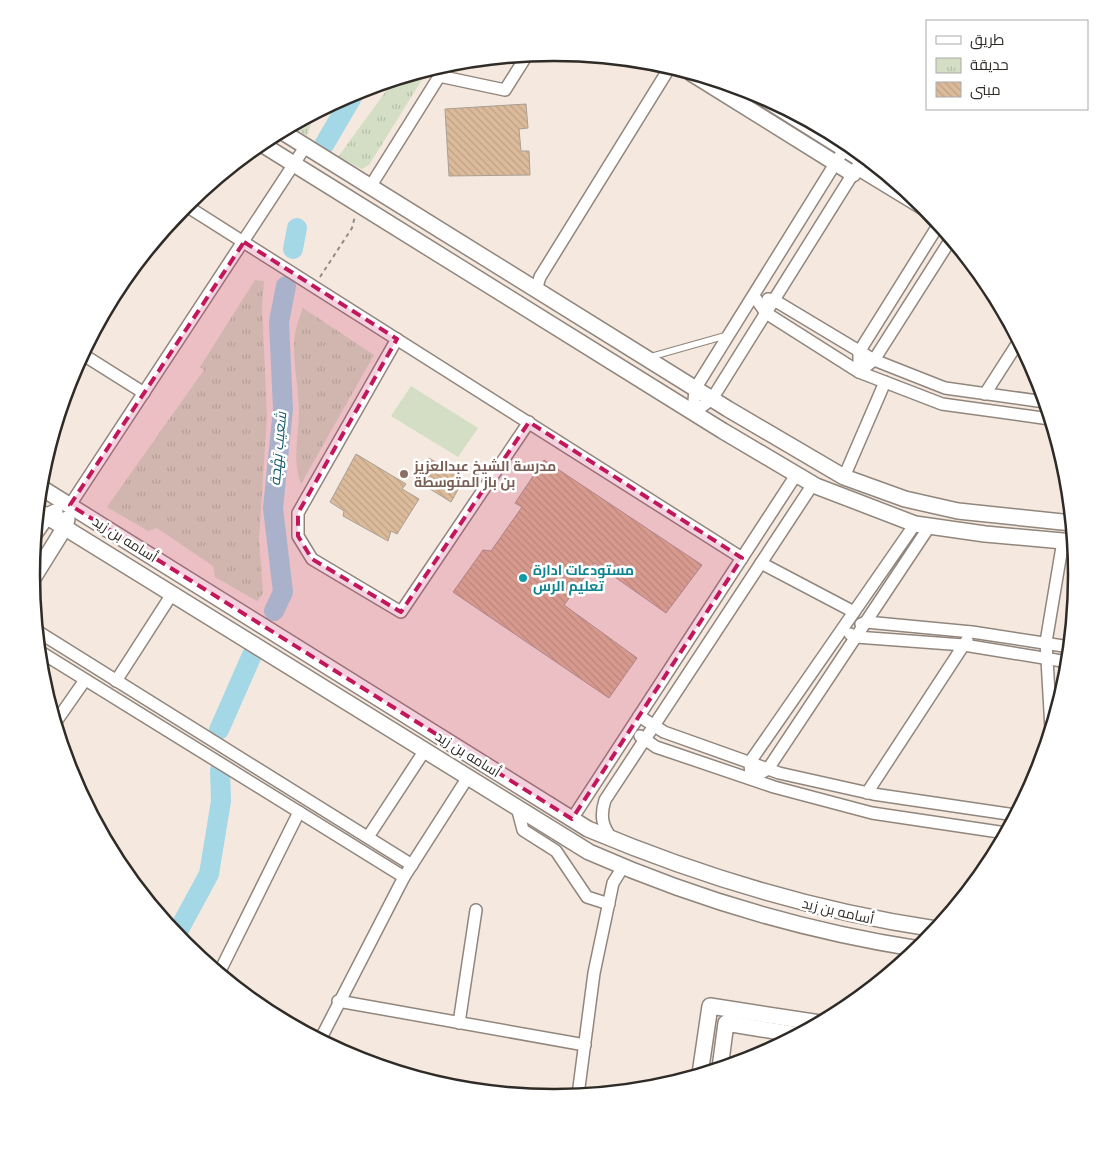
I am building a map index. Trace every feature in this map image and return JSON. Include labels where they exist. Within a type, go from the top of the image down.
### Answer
[{"type":"street","points":[[370,187],[439,76],[506,90],[524,62]]},
{"type":"street","points":[[536,290],[540,277],[665,74]]},
{"type":"street","points":[[712,86],[836,163],[859,165],[888,185]]},
{"type":"street","points":[[288,136],[695,389],[844,476],[904,499],[958,511],[1065,522]]},
{"type":"street","points":[[40,567],[66,527],[70,505],[306,147]]},
{"type":"street","points":[[268,148],[693,412],[813,484],[922,526],[1067,541]]},
{"type":"street","points":[[693,412],[695,389],[843,150]]},
{"type":"street","points":[[693,412],[712,399],[859,165]]},
{"type":"street","points":[[193,210],[742,558]]},
{"type":"street","points":[[859,372],[859,352],[935,231]]},
{"type":"street","points":[[859,372],[874,360],[947,245]]},
{"type":"street","points":[[754,296],[774,300],[874,360],[945,388],[1038,401]]},
{"type":"street","points":[[754,296],[766,313],[859,372],[942,404],[1043,418]]},
{"type":"street","points":[[397,339],[298,513],[298,536],[312,559],[401,612],[529,422]]},
{"type":"street","points":[[985,394],[1015,348]]},
{"type":"street","points":[[88,358],[144,393]]},
{"type":"street","points":[[844,476],[885,382]]},
{"type":"street","points":[[572,819],[796,475]]},
{"type":"street","points":[[614,840],[604,829],[601,813],[605,800],[813,484]]},
{"type":"street","name":"أسامه بن زيد","points":[[47,491],[588,829],[657,858],[765,894],[867,919],[926,928]]},
{"type":"street","points":[[44,513],[70,505]]},
{"type":"street","name":"أسامه بن زيد","points":[[43,514],[589,852],[623,867],[757,914],[861,939],[908,946]]},
{"type":"street","points":[[751,779],[750,762],[854,612],[922,526]]},
{"type":"street","points":[[751,779],[768,769],[866,622],[922,526]]},
{"type":"street","points":[[1050,709],[1046,642],[1067,545]]},
{"type":"street","points":[[761,563],[854,612]]},
{"type":"street","points":[[116,681],[172,594]]},
{"type":"street","points":[[842,630],[866,622],[972,632],[1063,646]]},
{"type":"street","points":[[842,630],[856,637],[964,645],[1061,661]]},
{"type":"street","points":[[867,793],[972,632]]},
{"type":"street","points":[[43,635],[412,865]]},
{"type":"street","points":[[47,657],[404,877]]},
{"type":"street","points":[[60,716],[85,680]]},
{"type":"street","points":[[639,716],[664,732],[768,769],[867,793],[1008,815]]},
{"type":"street","points":[[630,730],[656,747],[751,779],[872,813],[999,832]]},
{"type":"street","points":[[368,837],[425,750]]},
{"type":"street","points":[[323,1034],[338,1001],[404,877],[468,777]]},
{"type":"street","points":[[517,808],[523,830],[556,852],[587,897],[609,904]]},
{"type":"street","points":[[222,967],[299,812]]},
{"type":"street","points":[[579,1088],[594,973],[613,883],[623,867]]},
{"type":"street","points":[[757,914],[765,894]]},
{"type":"street","points":[[460,1023],[476,910]]},
{"type":"street","points":[[338,1001],[585,1045]]},
{"type":"street","points":[[701,1067],[710,1006],[809,1021]]},
{"type":"street","points":[[721,1061],[726,1023],[786,1033]]},
{"type":"lane","points":[[645,358],[730,334]]},
{"type":"path","points":[[314,286],[352,228],[359,204]]},
{"type":"highlighted area","points":[[244,242],[397,339],[298,513],[298,536],[312,559],[401,612],[529,422],[742,558],[572,819],[70,505]]},
{"type":"green space","points":[[423,79],[369,165],[362,169],[338,157],[388,88]]},
{"type":"green space","points":[[312,122],[307,136],[297,130]]},
{"type":"green space","points":[[255,280],[264,281],[262,306],[267,416],[259,539],[263,593],[257,601],[215,577],[213,566],[157,528],[148,531],[107,507],[204,370],[200,367]]},
{"type":"green space","points":[[303,308],[374,355],[301,484],[296,456],[299,408],[294,345]]},
{"type":"green space","points":[[411,386],[478,428],[458,457],[391,416]]},
{"type":"building","points":[[526,104],[528,128],[519,129],[521,151],[529,151],[530,175],[449,176],[445,109]]},
{"type":"building","points":[[356,454],[406,484],[402,489],[419,499],[397,534],[391,531],[388,541],[343,516],[344,511],[330,502]]},
{"type":"building","points":[[429,458],[464,479],[451,502],[414,479]]},
{"type":"building","name":"مستودعات ادارة تعليم الرس","points":[[544,460],[702,565],[666,613],[595,563],[564,605],[637,658],[609,698],[453,592],[483,550],[491,551],[522,507],[515,503]]},
{"type":"waterway","name":"شعيب بَهْجة","points":[[324,145],[348,104]]},
{"type":"waterway","name":"شعيب بَهْجة","points":[[293,249],[297,228]]},
{"type":"waterway","name":"شعيب بَهْجة","points":[[274,611],[283,592],[273,508],[283,409],[279,322],[286,286]]},
{"type":"waterway","name":"شعيب بَهْجة","points":[[219,730],[252,655]]},
{"type":"waterway","name":"شعيب بَهْجة","points":[[180,927],[209,874],[221,801],[220,770]]},
{"type":"place","name":"مدرسة الشيخ عبدالعزيز بن باز المتوسطة","points":[[404,474]]},
{"type":"place","name":"مستودعات ادارة تعليم الرس","points":[[523,578]]}]
